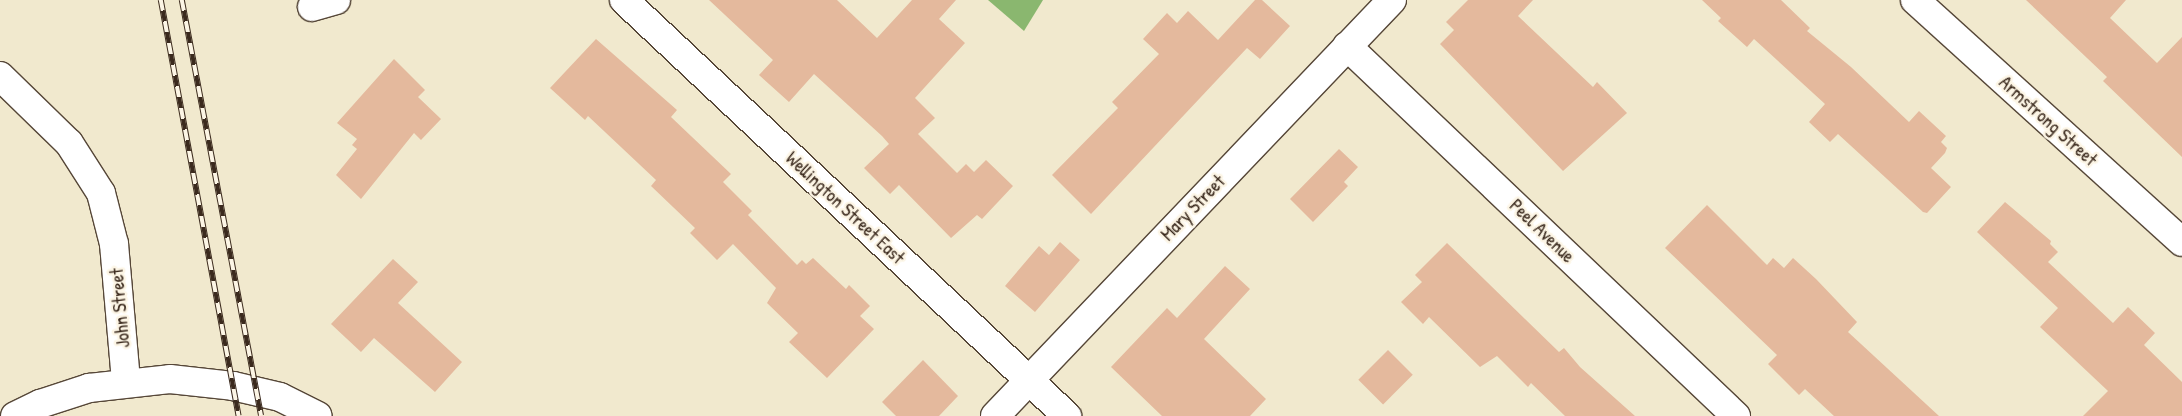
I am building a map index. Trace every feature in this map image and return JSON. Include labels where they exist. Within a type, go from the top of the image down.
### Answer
[{"type":"street","name":"Wellington Street East","points":[[624,0],[1066,416]]},
{"type":"street","name":"Mary Street","points":[[995,416],[1392,0]]},
{"type":"street","name":"Armstrong Street","points":[[1914,0],[2182,242]]},
{"type":"street","name":"Peel Avenue","points":[[1348,46],[1736,416]]},
{"type":"street","name":"John Street","points":[[3,84],[69,143],[101,193],[114,244],[126,382]]},
{"type":"street","points":[[15,416],[61,396],[126,382],[170,379],[242,388],[280,397],[318,416]]},
{"type":"green space","points":[[988,0],[1043,0],[1024,31]]},
{"type":"building","points":[[709,0],[837,0],[877,38],[912,0],[956,0],[939,19],[965,43],[915,98],[935,118],[918,134],[957,173],[966,164],[974,172],[986,160],[1013,186],[982,219],[977,215],[951,238],[899,185],[890,194],[864,168],[889,144],[882,136],[814,74],[789,102],[759,75],[773,60]]},
{"type":"building","points":[[1255,0],[1262,0],[1290,26],[1260,59],[1247,48],[1091,214],[1052,175],[1118,108],[1112,102],[1159,54],[1143,39],[1167,13],[1177,23],[1188,11],[1218,40]]},
{"type":"building","points":[[1468,0],[1533,0],[1518,16],[1593,87],[1597,82],[1627,113],[1563,171],[1440,44],[1454,30],[1446,22]]},
{"type":"building","points":[[1702,0],[1781,0],[1810,28],[1807,31],[1851,67],[1909,122],[1919,111],[1946,136],[1941,142],[1947,148],[1945,153],[1931,168],[1951,187],[1927,213],[1923,212],[1838,134],[1830,142],[1809,122],[1825,104],[1754,39],[1747,47],[1718,21],[1721,18]]},
{"type":"building","points":[[2026,0],[2126,0],[2110,18],[2157,63],[2182,37],[2182,157],[2103,81],[2107,77]]},
{"type":"building","points":[[596,39],[677,110],[671,117],[731,174],[723,182],[752,211],[748,215],[797,265],[802,260],[806,264],[813,258],[846,289],[849,285],[870,306],[860,316],[874,329],[827,378],[789,342],[798,333],[767,303],[776,288],[733,244],[717,260],[690,233],[695,228],[651,186],[656,180],[588,116],[585,120],[550,88]]},
{"type":"building","points":[[394,59],[425,90],[418,97],[441,119],[421,140],[414,133],[361,199],[336,175],[357,149],[352,145],[357,139],[337,123]]},
{"type":"building","points":[[1339,149],[1358,167],[1344,182],[1348,186],[1313,222],[1290,199]]},
{"type":"building","points":[[2005,202],[2051,241],[2050,244],[2058,252],[2048,262],[2113,323],[2128,307],[2155,333],[2144,345],[2182,382],[2182,416],[2083,416],[2108,391],[2040,327],[2058,308],[1977,232]]},
{"type":"building","points":[[1707,205],[1767,265],[1773,258],[1784,268],[1793,258],[1857,322],[1848,332],[1939,416],[1834,416],[1805,389],[1799,395],[1768,364],[1777,355],[1665,248]]},
{"type":"building","points":[[1060,242],[1080,260],[1035,312],[1005,286],[1039,246],[1049,255]]},
{"type":"building","points":[[1447,243],[1559,352],[1564,348],[1580,367],[1635,416],[1565,416],[1531,383],[1528,387],[1497,356],[1480,367],[1429,317],[1423,324],[1401,302],[1422,282],[1415,275]]},
{"type":"building","points":[[393,259],[418,282],[398,303],[462,362],[435,392],[374,338],[361,352],[331,324]]},
{"type":"building","points":[[1225,266],[1250,289],[1204,339],[1266,399],[1250,416],[1162,416],[1111,367],[1167,308],[1177,318]]},
{"type":"building","points":[[1388,350],[1413,375],[1383,404],[1358,380]]},
{"type":"building","points":[[923,360],[958,396],[939,416],[896,416],[882,402]]},
{"type":"railway","points":[[161,0],[239,416]]},
{"type":"railway","points":[[182,0],[261,416]]}]
